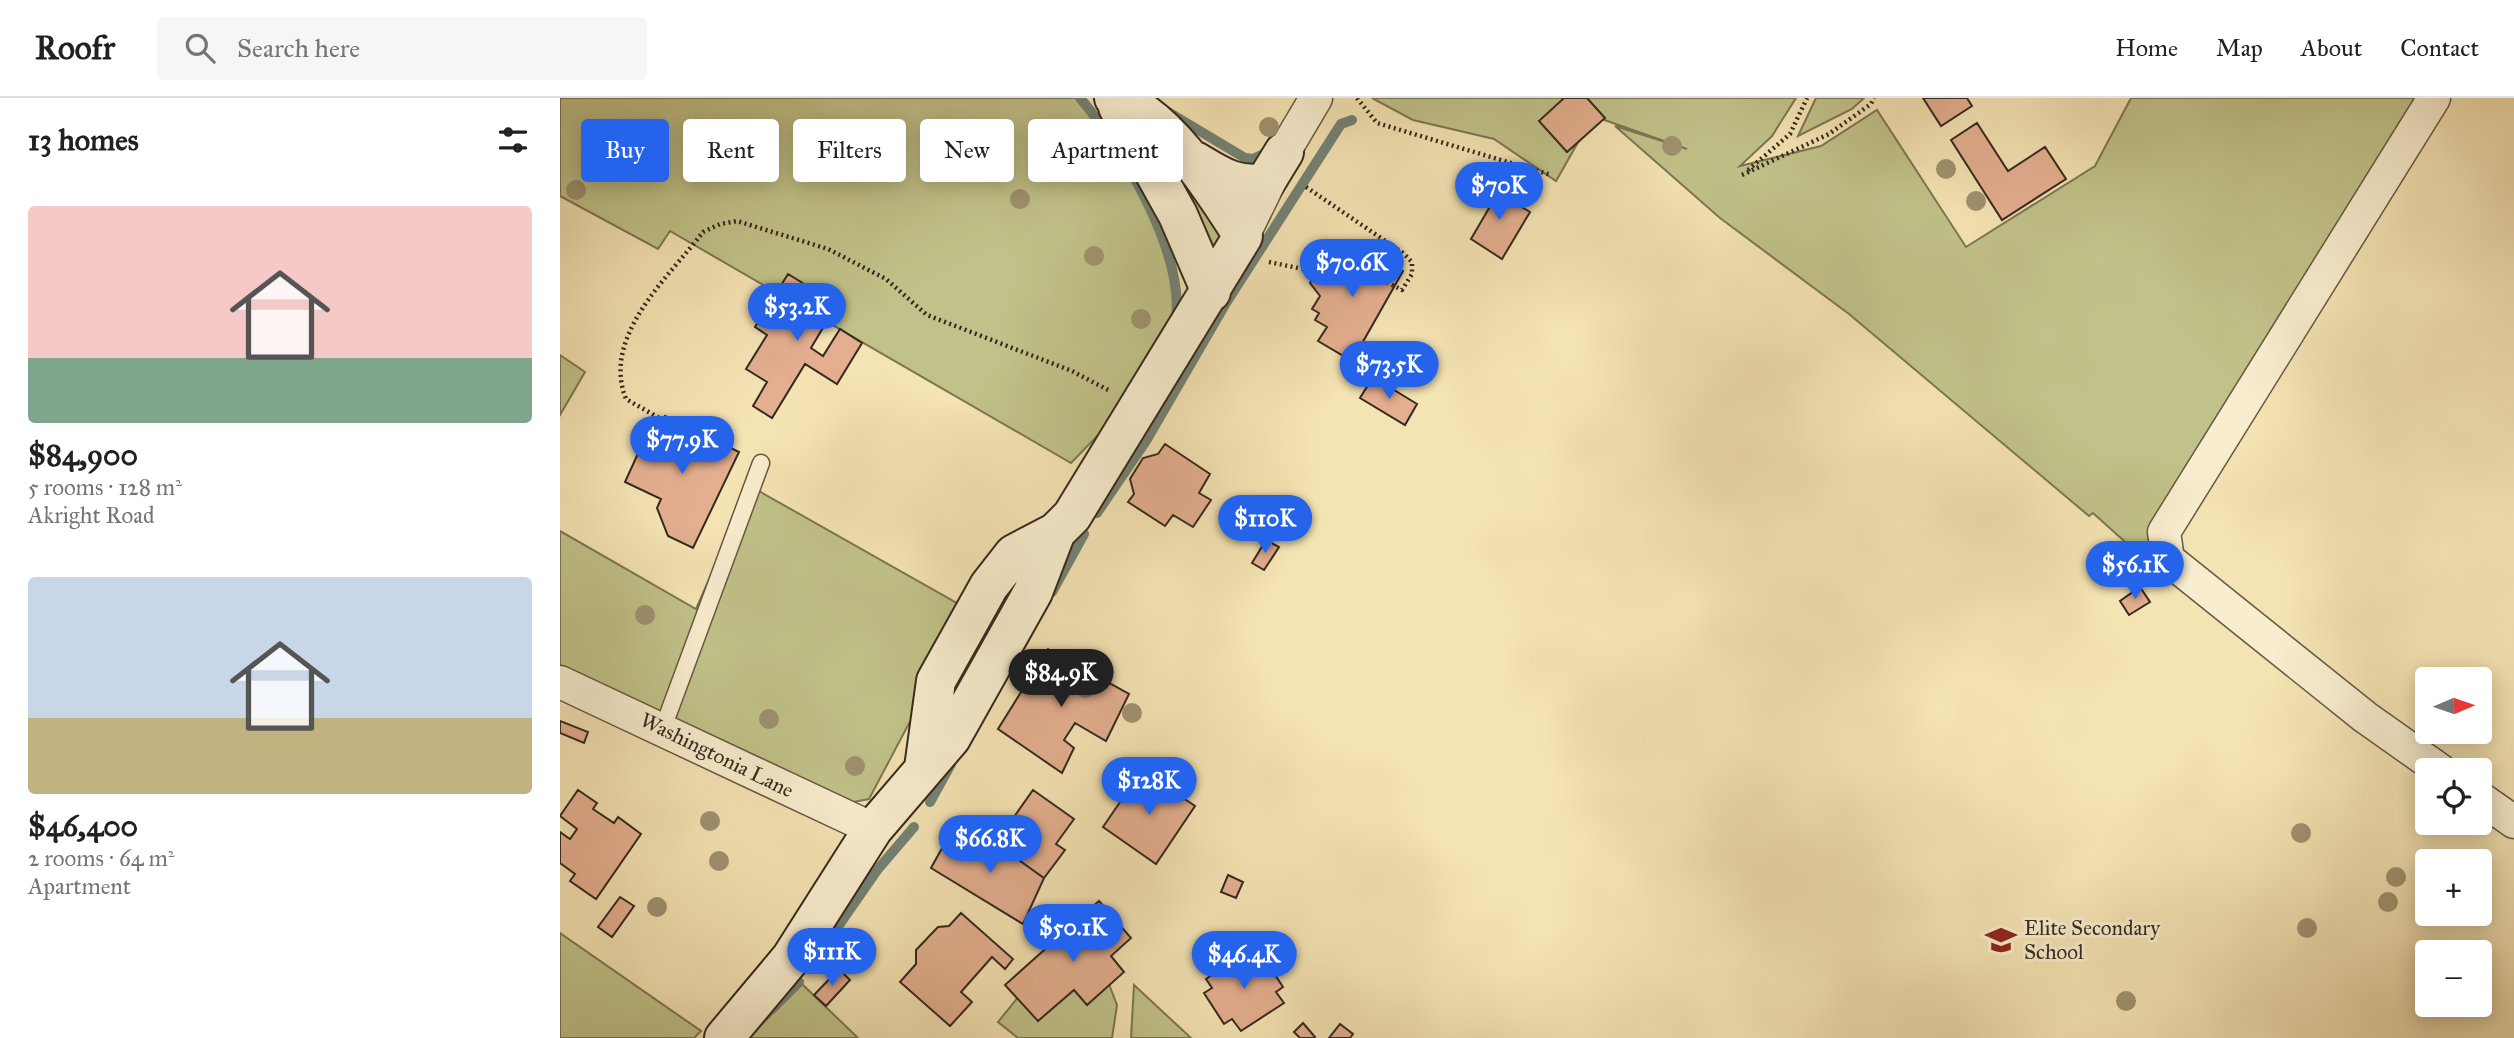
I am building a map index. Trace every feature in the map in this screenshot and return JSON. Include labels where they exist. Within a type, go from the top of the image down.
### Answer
[{"type":"street","points":[[1115,98],[1137,107],[1191,158],[1229,182],[1249,185],[1265,183],[1316,98]]},
{"type":"street","points":[[1115,98],[1178,215],[1211,292]]},
{"type":"street","points":[[2423,758],[2365,717],[2168,559],[2164,532],[2434,98]]},
{"type":"street","points":[[724,1038],[791,958],[873,829],[902,799],[924,768],[951,738],[1013,629],[1044,567],[1056,532],[1072,516],[1211,292],[1252,248],[1284,152]]},
{"type":"street","points":[[1191,158],[1252,248]]},
{"type":"street","name":"Washingtonia Lane","points":[[560,682],[586,697],[663,729],[727,762],[873,829]]},
{"type":"street","points":[[2492,806],[2514,822]]},
{"type":"lane","points":[[663,729],[761,463]]},
{"type":"path","points":[[1357,98],[1377,123],[1551,175]]},
{"type":"path","points":[[1807,98],[1790,134],[1742,175],[1829,134],[1871,104],[1874,98]]},
{"type":"path","points":[[1306,187],[1403,253],[1412,262],[1412,274],[1402,290],[1352,264]]},
{"type":"path","points":[[673,426],[626,399],[619,374],[626,336],[703,232],[720,223],[737,221],[828,248],[886,279],[927,315],[1072,371],[1138,406]]},
{"type":"path","points":[[1252,248],[1317,272]]},
{"type":"green space","points":[[560,98],[1079,98],[1093,119],[1028,119],[1028,182],[1137,182],[1154,207],[1174,278],[1179,312],[1109,424],[1071,463],[670,231],[658,249],[560,196]]},
{"type":"green space","points":[[1372,98],[1796,98],[1772,136],[1740,166],[1821,146],[1877,110],[1966,247],[2095,166],[2131,98],[2423,98],[2273,327],[2193,465],[2177,483],[2143,558],[2093,513],[2089,516],[1849,314],[1720,218],[1615,126],[1687,149],[1593,116],[1556,181],[1494,139],[1413,120]]},
{"type":"green space","points":[[1816,98],[1864,98],[1852,109],[1798,136]]},
{"type":"green space","points":[[1183,179],[1185,181],[1221,235],[1212,252],[1175,182],[1183,182]]},
{"type":"green space","points":[[560,355],[585,372],[560,415]]},
{"type":"green space","points":[[750,486],[969,610],[869,799],[848,803],[560,672],[560,531],[696,609]]},
{"type":"green space","points":[[560,933],[701,1031],[694,1038],[560,1038]]},
{"type":"green space","points":[[1040,970],[1109,984],[1117,1005],[1112,1038],[1018,1038],[998,1022]]},
{"type":"green space","points":[[802,984],[858,1038],[748,1038]]},
{"type":"green space","points":[[1134,985],[1191,1038],[1131,1038]]},
{"type":"building","points":[[1564,98],[1587,98],[1605,118],[1567,152],[1539,121]]},
{"type":"building","points":[[1923,98],[1967,98],[1972,106],[1941,126]]},
{"type":"building","points":[[1977,123],[2008,171],[2045,147],[2066,179],[2002,220],[1951,140]]},
{"type":"building","points":[[1480,182],[1530,212],[1502,259],[1471,239],[1492,203],[1474,192]]},
{"type":"building","points":[[1346,248],[1363,258],[1368,250],[1403,271],[1352,361],[1318,341],[1327,327],[1315,320],[1319,313],[1312,309],[1320,296],[1310,283],[1321,265],[1337,265]]},
{"type":"building","points":[[788,274],[837,304],[811,348],[823,356],[840,329],[862,343],[837,384],[805,364],[772,418],[753,406],[767,382],[746,369],[767,335],[755,327]]},
{"type":"building","points":[[1373,377],[1417,404],[1405,425],[1360,398]]},
{"type":"building","points":[[665,416],[739,452],[693,548],[668,536],[657,508],[661,499],[625,482],[650,427],[658,431]]},
{"type":"building","points":[[1165,444],[1210,474],[1199,493],[1211,500],[1193,527],[1173,515],[1165,526],[1128,502],[1134,494],[1130,479],[1143,458],[1158,454]]},
{"type":"building","points":[[1266,540],[1279,547],[1264,570],[1252,563]]},
{"type":"building","points":[[2140,587],[2150,602],[2129,615],[2120,601]]},
{"type":"building","points":[[1048,649],[1129,694],[1106,741],[1075,723],[1064,740],[1074,748],[1062,773],[998,729]]},
{"type":"building","points":[[560,721],[588,732],[584,743],[560,733]]},
{"type":"building","points":[[1142,770],[1195,806],[1156,864],[1103,827]]},
{"type":"building","points":[[578,790],[597,803],[593,809],[614,823],[618,817],[641,834],[596,899],[570,881],[575,874],[560,863],[560,832],[570,839],[577,829],[560,816]]},
{"type":"building","points":[[1033,790],[1074,819],[1056,844],[1065,850],[1044,878],[1005,850],[1015,835],[1006,828]]},
{"type":"building","points":[[951,832],[1005,850],[1044,878],[1023,924],[931,868]]},
{"type":"building","points":[[1228,875],[1243,882],[1236,898],[1221,892]]},
{"type":"building","points":[[620,897],[634,906],[612,937],[598,927]]},
{"type":"building","points":[[1099,901],[1131,938],[1111,956],[1124,972],[1087,1005],[1074,990],[1038,1021],[1005,985]]},
{"type":"building","points":[[961,913],[1013,959],[1005,969],[992,957],[961,992],[972,1002],[950,1026],[900,982],[916,964],[916,950],[938,927],[949,926]]},
{"type":"building","points":[[1247,951],[1253,960],[1262,955],[1283,987],[1276,992],[1284,1003],[1241,1031],[1232,1019],[1224,1024],[1204,993],[1212,988],[1206,979]]},
{"type":"building","points":[[839,969],[850,980],[826,1006],[814,995]]},
{"type":"building","points":[[1303,1023],[1314,1038],[1300,1038],[1294,1032]]},
{"type":"building","points":[[1340,1024],[1353,1034],[1350,1038],[1329,1038]]},
{"type":"waterway","points":[[1080,98],[1114,144],[1147,202],[1170,263],[1176,292],[1176,318]]},
{"type":"waterway","points":[[1168,112],[1245,158],[1253,159],[1268,152]]},
{"type":"waterway","points":[[1097,513],[1146,441],[1226,303],[1341,124],[1352,120]]},
{"type":"waterway","points":[[1052,592],[1084,534]]},
{"type":"waterway","points":[[930,802],[951,764]]},
{"type":"waterway","points":[[819,954],[878,869],[914,827]]},
{"type":"waterway","points":[[772,1009],[799,982]]},
{"type":"place","name":"Elite Secondary School","points":[[2001,940]]}]
